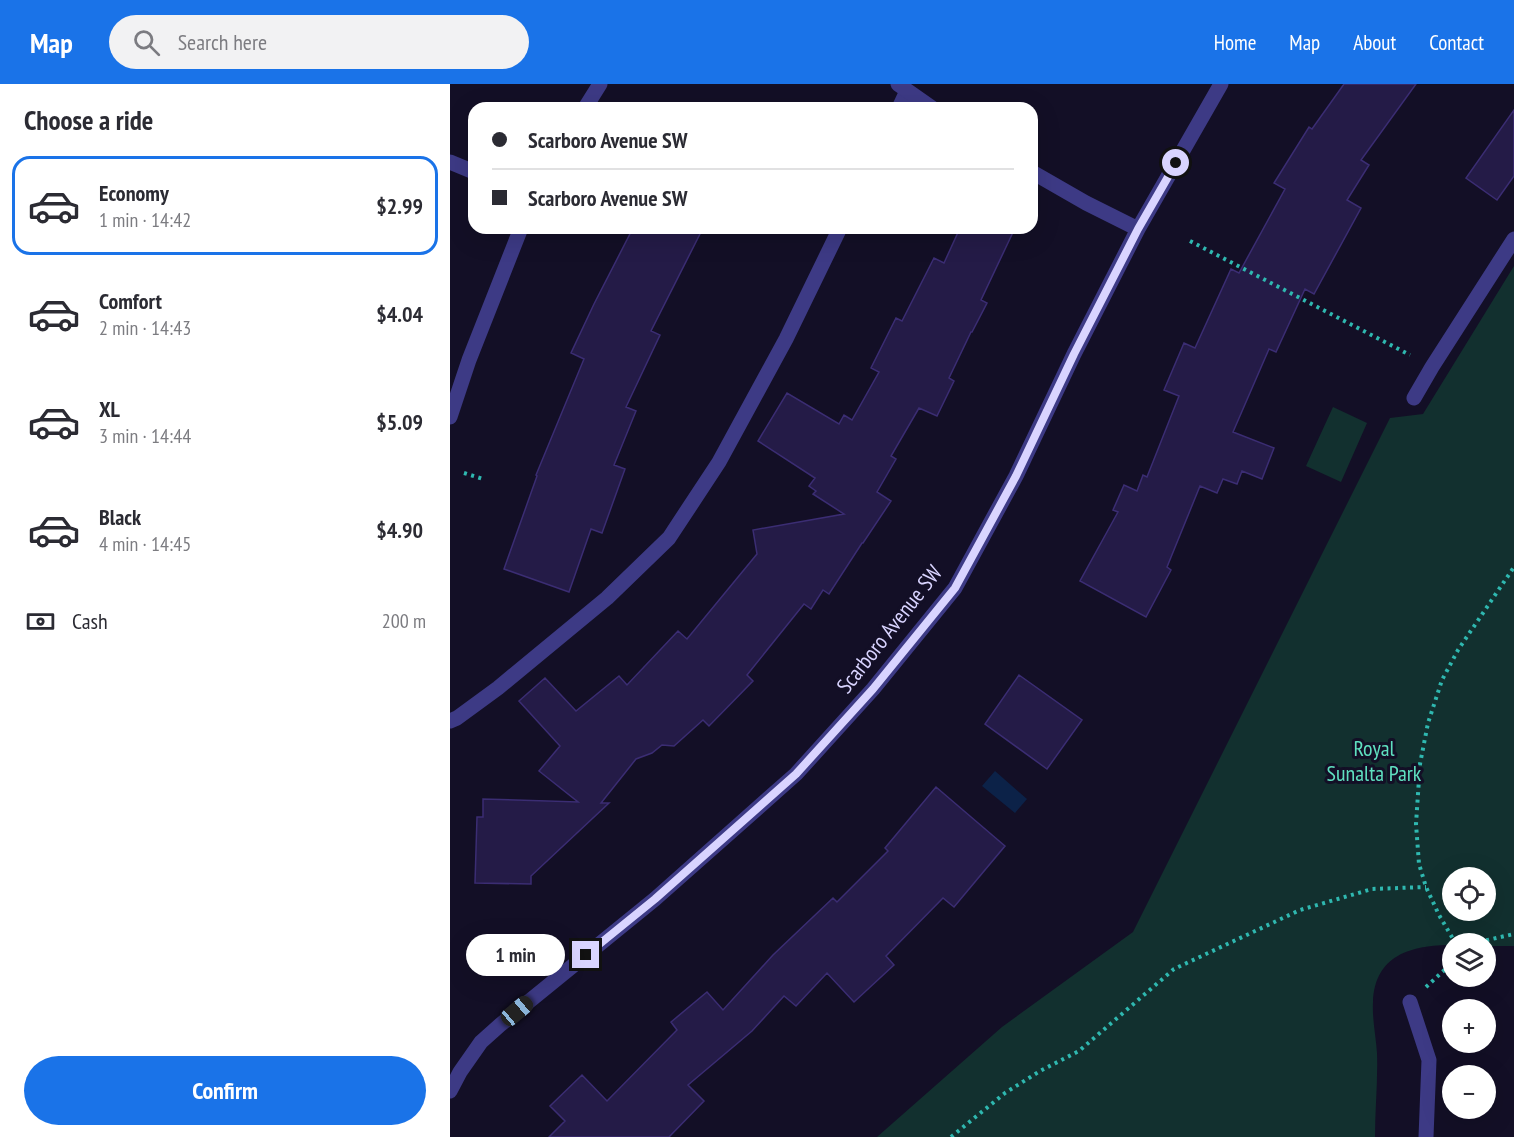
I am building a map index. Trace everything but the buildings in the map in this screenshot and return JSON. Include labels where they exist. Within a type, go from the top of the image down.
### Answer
[{"type":"street","points":[[589,102],[600,84]]},
{"type":"street","name":"Scarboro Avenue SW","points":[[450,1091],[481,1042],[493,1030],[655,899],[796,774],[873,689],[955,588],[1016,476],[1074,354],[1138,229],[1221,84]]},
{"type":"street","points":[[900,102],[902,87],[923,102]]},
{"type":"street","points":[[450,162],[468,170]]},
{"type":"street","points":[[1038,175],[1138,229]]},
{"type":"street","points":[[450,417],[469,360],[519,234]]},
{"type":"street","points":[[450,721],[498,688],[607,598],[669,538],[719,462],[786,339],[837,234]]},
{"type":"street","points":[[1414,398],[1514,239]]},
{"type":"street","points":[[1410,1002],[1429,1060],[1426,1137]]},
{"type":"path","points":[[1190,241],[1432,367]]},
{"type":"path","points":[[464,473],[483,479]]},
{"type":"path","points":[[1450,933],[1426,887],[1419,864],[1416,824],[1420,764],[1428,723],[1442,680],[1458,650],[1514,567]]},
{"type":"path","points":[[951,1137],[1005,1093],[1040,1071],[1079,1051],[1174,969],[1300,910],[1372,889],[1426,887]]},
{"type":"path","points":[[1496,938],[1514,934]]},
{"type":"green space","name":"Royal Sunalta Park","points":[[1514,266],[1514,946],[1496,946],[1496,933],[1442,933],[1442,946],[1423,947],[1398,956],[1380,973],[1375,986],[1373,1002],[1377,1064],[1375,1137],[877,1137],[1002,1027],[1133,932],[1390,418],[1423,414]]},
{"type":"green space","points":[[1333,407],[1367,423],[1341,482],[1306,466]]},
{"type":"water","points":[[995,771],[1027,799],[1015,813],[982,786]]},
{"type":"route","points":[[586,955],[655,899],[796,774],[873,689],[955,588],[1016,476],[1074,354],[1138,229],[1176,163]]}]
